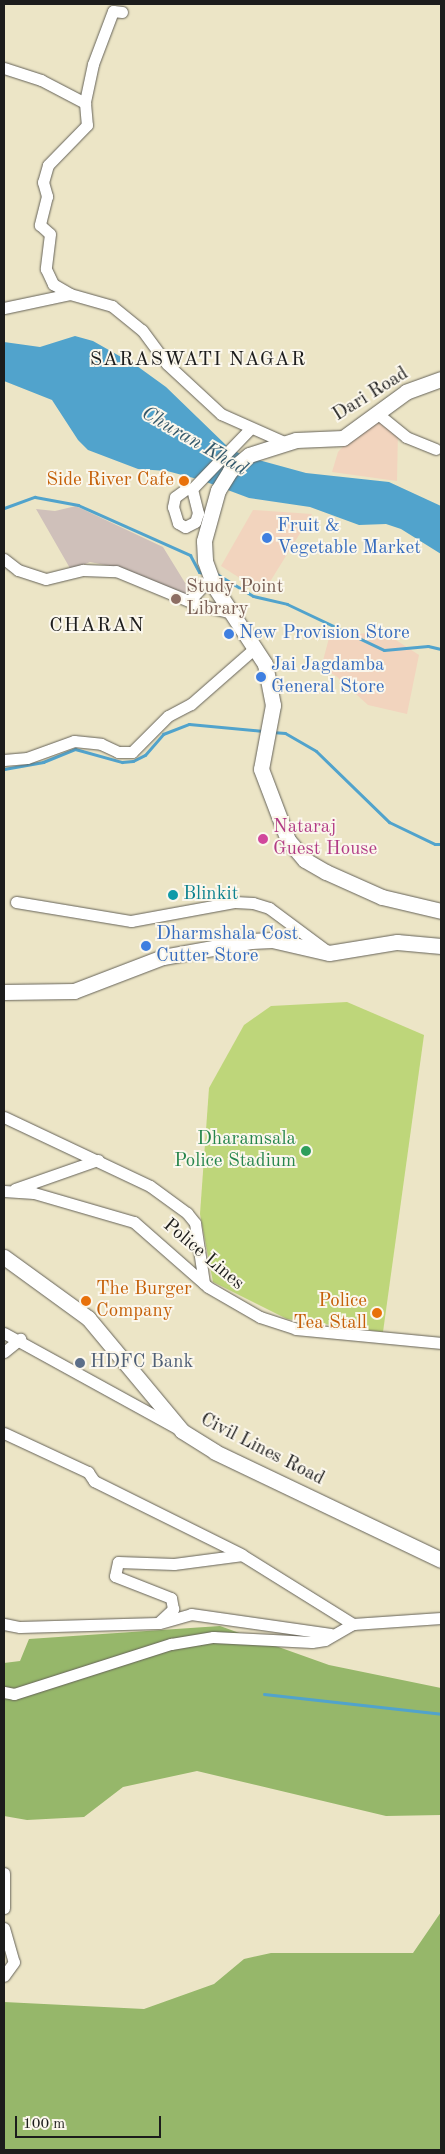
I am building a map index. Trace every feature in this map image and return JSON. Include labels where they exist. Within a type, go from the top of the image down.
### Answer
[{"type":"main road","name":"Dari Road","points":[[211,578],[205,536],[213,503],[230,471],[262,449],[284,442],[335,441],[352,433],[406,392],[441,379]]},
{"type":"main road","points":[[211,578],[230,613],[256,647],[265,664],[273,704],[262,749],[263,777],[288,840],[305,860],[382,897],[441,911]]},
{"type":"main road","points":[[4,992],[74,991],[163,957],[252,940],[272,940],[329,952],[396,942],[441,946]]},
{"type":"main road","name":"Civil Lines Road","points":[[4,1257],[88,1318],[182,1431],[215,1452],[441,1560]]},
{"type":"street","points":[[122,12],[113,11],[92,64],[85,103],[87,125],[48,165],[43,182],[47,196],[40,225],[50,234],[46,269],[53,284],[70,294],[112,306],[142,330],[167,364],[220,414],[250,429],[284,442]]},
{"type":"street","points":[[4,68],[41,80],[85,103]]},
{"type":"street","points":[[4,308],[70,294]]},
{"type":"street","points":[[378,414],[406,437],[436,449]]},
{"type":"street","points":[[192,489],[250,429]]},
{"type":"street","points":[[4,559],[18,570],[46,579],[83,570],[116,571],[189,601],[230,613]]},
{"type":"street","points":[[189,601],[211,578]]},
{"type":"street","points":[[4,760],[26,758],[74,741],[101,744],[118,752],[132,752],[168,716],[191,704],[256,647]]},
{"type":"street","points":[[16,902],[131,921],[235,902],[253,903],[269,908],[329,952]]},
{"type":"street","points":[[4,1117],[150,1186],[187,1213],[195,1223],[204,1283]]},
{"type":"street","points":[[6,1192],[98,1160]]},
{"type":"street","name":"Police Lines","points":[[6,1192],[34,1192],[134,1222],[204,1283],[237,1306],[296,1329],[441,1343]]},
{"type":"street","points":[[4,1333],[20,1339],[182,1431]]},
{"type":"street","points":[[4,1352],[20,1339]]},
{"type":"street","points":[[4,1433],[88,1472],[94,1481],[242,1555],[353,1624]]},
{"type":"street","points":[[158,1623],[173,1609],[171,1598],[115,1576],[118,1562],[174,1564],[242,1555]]},
{"type":"street","points":[[4,1624],[20,1627],[158,1623],[191,1614],[331,1634]]},
{"type":"street","points":[[4,1692],[14,1694],[171,1644],[213,1637],[312,1642],[325,1640],[331,1634],[353,1624],[441,1618]]},
{"type":"street","points":[[4,1873],[4,1908]]},
{"type":"street","points":[[4,1928],[14,1962],[4,1976]]},
{"type":"shaded area","points":[[373,414],[398,430],[397,481],[332,472],[338,452]]},
{"type":"shaded area","points":[[76,506],[163,547],[195,599],[125,569],[90,562],[71,570],[36,509],[55,511]]},
{"type":"shaded area","name":"Fruit & Vegetable Market","points":[[253,510],[312,514],[263,593],[221,566]]},
{"type":"shaded area","points":[[382,631],[419,655],[407,714],[368,705],[336,676],[321,668],[329,638]]},
{"type":"green space","name":"Dharamsala Police Stadium","points":[[347,1002],[424,1035],[383,1332],[287,1319],[213,1282],[200,1214],[209,1088],[244,1025],[271,1006]]},
{"type":"green space","points":[[220,1626],[329,1665],[441,1688],[441,1815],[386,1816],[197,1771],[123,1787],[84,1817],[27,1820],[4,1816],[4,1663],[20,1661],[29,1639]]},
{"type":"green space","points":[[441,1912],[441,2150],[4,2150],[4,2002],[144,2009],[214,1984],[244,1959],[271,1953],[413,1953]]},
{"type":"water","name":"Churan Khad","points":[[75,336],[93,341],[137,366],[166,387],[228,447],[244,456],[306,473],[389,482],[441,506],[441,554],[401,529],[386,524],[359,525],[310,507],[249,498],[201,480],[167,471],[138,469],[88,450],[78,440],[52,400],[4,381],[4,342],[40,347]]},
{"type":"waterway","points":[[4,508],[35,497],[78,505],[190,555],[199,572],[204,573]]},
{"type":"waterway","points":[[215,573],[253,596],[287,604],[384,650],[428,646],[441,649]]},
{"type":"waterway","points":[[4,769],[43,762],[75,749],[122,762],[133,761],[145,755],[163,734],[189,724],[263,731]]},
{"type":"waterway","points":[[272,732],[285,733],[316,751],[389,822],[435,844],[441,844]]},
{"type":"waterway","points":[[264,1694],[441,1714]]},
{"type":"place","name":"Side River Cafe","points":[[184,481]]},
{"type":"place","name":"Fruit & Vegetable Market","points":[[267,538]]},
{"type":"place","name":"Study Point Library","points":[[176,599]]},
{"type":"place","name":"New Provision Store","points":[[229,634]]},
{"type":"place","name":"Jai Jagdamba General Store","points":[[261,677]]},
{"type":"place","name":"Nataraj Guest House","points":[[263,839]]},
{"type":"place","name":"Blinkit","points":[[173,895]]},
{"type":"place","name":"Dharmshala Cost Cutter Store","points":[[146,946]]},
{"type":"place","name":"Dharamsala Police Stadium","points":[[306,1151]]},
{"type":"place","name":"The Burger Company","points":[[86,1301]]},
{"type":"place","name":"Police Tea Stall","points":[[377,1313]]},
{"type":"place","name":"HDFC Bank","points":[[80,1363]]},
{"type":"district","name":"SARASWATI NAGAR","points":[[198,360]]},
{"type":"district","name":"CHARAN","points":[[97,626]]}]
